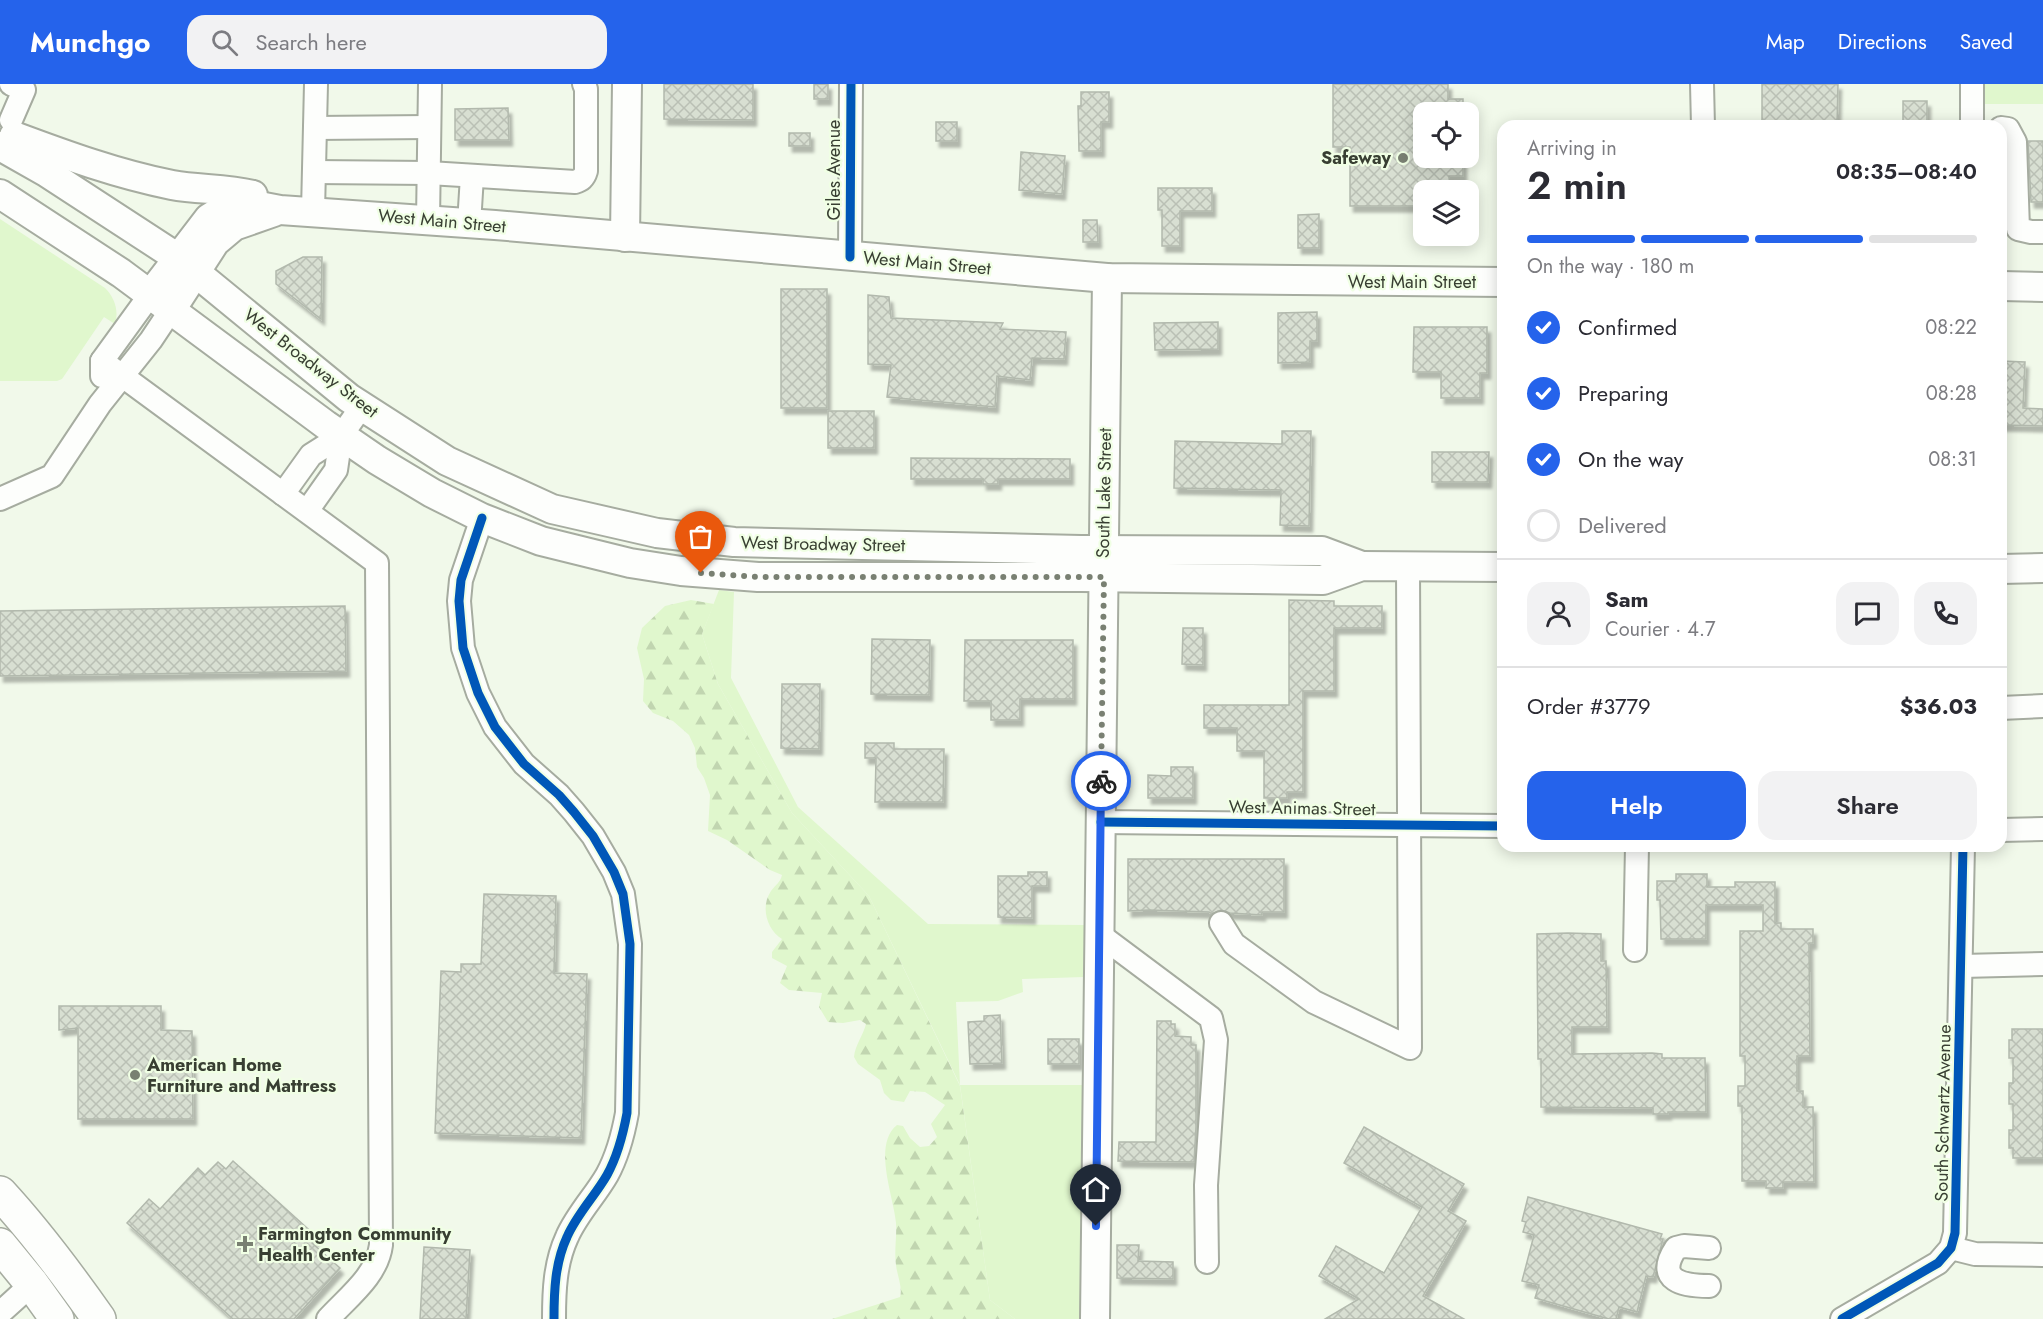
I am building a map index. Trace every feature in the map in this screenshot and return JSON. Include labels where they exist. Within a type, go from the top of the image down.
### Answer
[{"type":"highway","points":[[0,1193],[106,1319]]},
{"type":"highway","points":[[0,1245],[57,1319]]},
{"type":"highway","points":[[70,1277],[99,1319]]},
{"type":"main road","points":[[625,237],[627,84]]},
{"type":"main road","points":[[4,132],[57,153],[124,173],[173,185],[238,191],[313,211]]},
{"type":"main road","name":"West Broadway Street","points":[[4,132],[46,172],[187,265],[349,398],[447,461],[552,510],[657,533],[700,539],[1103,563],[1323,580],[1362,566],[1497,567]]},
{"type":"main road","name":"West Broadway Street","points":[[0,194],[56,229],[161,302],[341,436],[432,493],[482,518],[541,541],[630,563],[711,574],[758,577],[1103,563]]},
{"type":"main road","name":"West Main Street","points":[[161,302],[187,265],[225,233],[243,222],[280,210],[428,220],[1107,278],[1497,282]]},
{"type":"main road","name":"South Lake Street","points":[[1095,1319],[1107,278]]},
{"type":"main road","points":[[2007,286],[2043,287]]},
{"type":"main road","points":[[2007,569],[2043,568]]},
{"type":"street","points":[[4,132],[24,90],[11,84]]},
{"type":"street","points":[[313,211],[316,84]]},
{"type":"street","points":[[428,220],[430,84]]},
{"type":"street","points":[[314,172],[429,173],[580,181],[586,171],[586,89],[584,84]]},
{"type":"street","name":"Giles Avenue","points":[[850,256],[851,84]]},
{"type":"street","points":[[1702,84],[1703,120]]},
{"type":"street","points":[[1972,84],[1972,120]]},
{"type":"street","points":[[315,128],[429,127]]},
{"type":"street","points":[[2007,129],[2015,142],[2018,229],[2043,232]]},
{"type":"street","points":[[469,224],[472,176]]},
{"type":"street","points":[[100,404],[102,361],[161,302]]},
{"type":"street","points":[[0,500],[52,476],[100,404],[151,340],[161,302]]},
{"type":"street","points":[[102,361],[377,563],[380,1257],[364,1281],[328,1319]]},
{"type":"street","points":[[283,494],[311,455],[341,436],[362,406]]},
{"type":"street","points":[[316,517],[336,470],[341,436]]},
{"type":"street","points":[[482,518],[461,580],[460,622],[463,648],[470,671],[495,727],[509,747],[535,775],[559,795],[593,836],[614,872],[623,894],[630,944],[627,1113],[623,1138],[607,1177],[585,1204],[567,1236],[555,1280],[554,1319]]},
{"type":"street","points":[[1221,923],[1234,944],[1314,1002],[1410,1048],[1411,825],[1408,567]]},
{"type":"street","points":[[2007,708],[2043,706]]},
{"type":"street","name":"West Animas Street","points":[[1101,822],[1497,826]]},
{"type":"street","points":[[2007,830],[2043,830]]},
{"type":"street","points":[[1635,950],[1637,852]]},
{"type":"street","name":"South Schwartz Avenue","points":[[1951,1248],[1957,1209],[1964,852]]},
{"type":"street","points":[[1100,935],[1210,1018],[1216,1040],[1206,1185],[1207,1262]]},
{"type":"street","points":[[1962,966],[2043,964]]},
{"type":"street","points":[[1709,1248],[1684,1246],[1676,1248],[1672,1254],[1669,1269],[1671,1277],[1680,1284],[1709,1286]]},
{"type":"street","points":[[1842,1319],[1938,1263],[1951,1248],[1975,1254],[2043,1255]]},
{"type":"street","points":[[0,1313],[32,1284]]},
{"type":"green space","points":[[1983,84],[2043,84],[2043,104],[1983,104]]},
{"type":"green space","points":[[0,219],[105,288],[115,305],[117,314],[115,324],[104,317],[62,379],[57,381],[0,381]]},
{"type":"green space","points":[[719,590],[734,592],[731,678],[798,807],[928,924],[1085,925],[1084,977],[1022,979],[1023,992],[998,1001],[956,1002],[960,1085],[869,896],[792,813],[718,684],[702,634]]},
{"type":"green space","points":[[691,600],[714,604],[702,634],[718,684],[792,813],[869,896],[960,1086],[990,1300],[1015,1319],[832,1319],[900,1297],[895,1260],[896,1223],[886,1172],[886,1145],[897,1125],[903,1126],[910,1138],[920,1147],[929,1146],[937,1137],[931,1124],[945,1105],[925,1092],[910,1091],[904,1102],[891,1100],[884,1093],[880,1080],[858,1064],[854,1057],[866,1024],[860,1020],[843,1023],[828,1022],[819,1007],[822,993],[789,990],[780,983],[787,966],[772,958],[772,952],[782,939],[769,924],[766,904],[771,891],[782,875],[770,870],[727,840],[708,831],[710,795],[697,767],[695,748],[689,735],[673,721],[653,713],[643,701],[644,679],[637,648],[642,628],[665,606]]},
{"type":"green space","points":[[960,1085],[1083,1085],[1082,1319],[1015,1319],[990,1300]]},
{"type":"building","points":[[664,84],[753,84],[753,120],[664,119]]},
{"type":"building","points":[[814,84],[828,84],[828,99],[814,99]]},
{"type":"building","points":[[1333,84],[1448,84],[1448,99],[1463,99],[1463,102],[1413,102],[1413,168],[1463,168],[1463,176],[1449,176],[1449,180],[1413,180],[1413,206],[1350,206],[1350,147],[1333,147]]},
{"type":"building","points":[[1762,84],[1838,84],[1837,120],[1762,120]]},
{"type":"building","points":[[1081,92],[1109,92],[1109,122],[1101,122],[1101,151],[1079,151],[1078,106],[1081,106]]},
{"type":"building","points":[[1903,101],[1927,101],[1927,120],[1903,120]]},
{"type":"building","points":[[508,108],[509,140],[455,140],[455,109]]},
{"type":"building","points":[[936,122],[957,122],[957,141],[936,141]]},
{"type":"building","points":[[789,133],[810,133],[810,146],[789,146]]},
{"type":"building","points":[[2028,141],[2043,141],[2043,202],[2031,202]]},
{"type":"building","points":[[1021,152],[1065,156],[1062,194],[1019,190]]},
{"type":"building","points":[[1158,188],[1212,188],[1212,211],[1180,211],[1180,246],[1162,246],[1162,210],[1158,210]]},
{"type":"building","points":[[1319,214],[1319,248],[1298,248],[1298,215]]},
{"type":"building","points":[[1083,220],[1097,220],[1098,242],[1083,242]]},
{"type":"building","points":[[303,257],[322,257],[321,319],[276,284],[276,271]]},
{"type":"building","points":[[781,289],[827,289],[827,408],[781,408]]},
{"type":"building","points":[[868,295],[889,297],[891,318],[1003,323],[1000,329],[1066,332],[1064,359],[1032,358],[1030,380],[997,376],[995,407],[887,397],[891,365],[868,364]]},
{"type":"building","points":[[1317,312],[1317,341],[1310,341],[1310,362],[1278,363],[1278,313]]},
{"type":"building","points":[[1218,322],[1218,349],[1155,350],[1154,323]]},
{"type":"building","points":[[1414,327],[1487,327],[1487,373],[1480,373],[1480,398],[1441,398],[1441,372],[1413,372]]},
{"type":"building","points":[[2007,361],[2025,362],[2023,408],[2043,409],[2043,426],[2007,425]]},
{"type":"building","points":[[828,411],[874,411],[874,448],[828,448]]},
{"type":"building","points":[[1282,431],[1311,431],[1309,526],[1280,525],[1281,490],[1174,488],[1175,441],[1282,444]]},
{"type":"building","points":[[1432,452],[1489,452],[1488,482],[1432,482]]},
{"type":"building","points":[[911,458],[1070,459],[1070,479],[998,479],[998,484],[983,484],[983,479],[911,479]]},
{"type":"building","points":[[1289,600],[1334,601],[1334,606],[1382,606],[1382,628],[1334,628],[1334,691],[1303,691],[1303,792],[1287,792],[1287,798],[1264,798],[1264,751],[1237,751],[1237,728],[1204,728],[1204,705],[1289,705]]},
{"type":"building","points":[[345,606],[346,671],[0,676],[0,611]]},
{"type":"building","points":[[1183,628],[1203,628],[1203,665],[1182,664]]},
{"type":"building","points":[[872,639],[930,640],[929,695],[871,694]]},
{"type":"building","points":[[965,640],[1073,640],[1073,699],[1020,699],[1020,720],[991,720],[991,701],[964,701]]},
{"type":"building","points":[[782,684],[820,684],[819,749],[781,748]]},
{"type":"building","points":[[865,743],[894,743],[894,749],[944,749],[943,802],[875,802],[876,758],[865,758]]},
{"type":"building","points":[[1171,767],[1193,767],[1193,798],[1148,798],[1148,775],[1171,776]]},
{"type":"building","points":[[1128,859],[1284,859],[1284,912],[1262,912],[1262,915],[1230,913],[1221,910],[1212,914],[1209,912],[1128,911]]},
{"type":"building","points":[[1028,872],[1047,872],[1047,886],[1032,886],[1032,918],[998,917],[998,876],[1028,876]]},
{"type":"building","points":[[1676,874],[1707,874],[1707,887],[1735,887],[1735,882],[1775,882],[1775,923],[1781,923],[1781,929],[1813,929],[1813,943],[1809,943],[1810,1056],[1797,1056],[1797,1091],[1803,1091],[1803,1107],[1813,1107],[1814,1182],[1783,1182],[1783,1188],[1766,1188],[1766,1181],[1742,1181],[1742,1106],[1738,1106],[1738,1086],[1745,1086],[1745,1056],[1740,1056],[1740,931],[1763,931],[1763,905],[1706,905],[1706,939],[1661,939],[1657,881],[1676,881]]},
{"type":"building","points":[[484,894],[556,896],[554,973],[587,974],[581,1138],[435,1133],[441,971],[461,972],[461,964],[481,964]]},
{"type":"building","points":[[1537,934],[1601,934],[1601,961],[1606,961],[1607,1027],[1572,1027],[1572,1054],[1652,1053],[1662,1054],[1662,1058],[1705,1058],[1706,1112],[1653,1114],[1653,1108],[1541,1107],[1541,1059],[1538,1059]]},
{"type":"building","name":"American Home Furniture and Mattress","points":[[59,1006],[161,1006],[161,1030],[192,1031],[193,1119],[78,1119],[78,1028],[59,1030]]},
{"type":"building","points":[[1000,1015],[1002,1063],[970,1064],[968,1022],[984,1021],[984,1016]]},
{"type":"building","points":[[1157,1021],[1171,1021],[1171,1024],[1175,1024],[1175,1036],[1191,1037],[1191,1045],[1196,1045],[1194,1162],[1118,1161],[1119,1142],[1156,1142]]},
{"type":"building","points":[[2012,1029],[2043,1029],[2043,1158],[2013,1158],[2013,1148],[2009,1148],[2009,1130],[2013,1130],[2013,1104],[2009,1104],[2009,1083],[2013,1083],[2013,1058],[2009,1058],[2009,1040],[2012,1040]]},
{"type":"building","points":[[1048,1039],[1079,1039],[1079,1064],[1048,1064]]},
{"type":"building","points":[[1364,1127],[1464,1184],[1448,1211],[1466,1221],[1423,1296],[1464,1319],[1325,1319],[1359,1299],[1319,1276],[1336,1246],[1384,1273],[1422,1207],[1344,1163]]},
{"type":"building","points":[[233,1161],[317,1237],[312,1243],[340,1268],[294,1319],[233,1319],[127,1223],[149,1199],[160,1209],[198,1168],[205,1175],[218,1162],[226,1169]]},
{"type":"building","points":[[1528,1197],[1662,1234],[1660,1239],[1663,1239],[1653,1277],[1646,1276],[1637,1312],[1619,1307],[1616,1319],[1609,1319],[1535,1298],[1539,1285],[1522,1281],[1534,1235],[1523,1232],[1526,1222],[1522,1221]]},
{"type":"building","points":[[1117,1245],[1139,1245],[1138,1261],[1173,1262],[1173,1279],[1117,1278]]},
{"type":"building","points":[[424,1247],[470,1250],[466,1319],[420,1319]]},
{"type":"cycle path","points":[[850,257],[851,84]]},
{"type":"cycle path","points":[[482,518],[461,580],[459,601],[463,648],[478,693],[495,727],[524,764],[559,795],[593,836],[614,872],[623,894],[630,944],[627,1113],[620,1145],[611,1167],[576,1221],[563,1247],[556,1277],[554,1319]]},
{"type":"cycle path","points":[[1101,822],[1497,826]]},
{"type":"cycle path","points":[[1842,1319],[1938,1263],[1951,1248],[1955,1233],[1963,852]]},
{"type":"way so far","points":[[701,573],[758,577],[1104,577],[1101,781]]},
{"type":"place","name":"Safeway","points":[[1403,158]]},
{"type":"place","name":"American Home Furniture and Mattress","points":[[135,1075]]},
{"type":"place","name":"Farmington Community Health Center","points":[[245,1244]]},
{"type":"route","points":[[1096,1226],[1101,781]]}]
